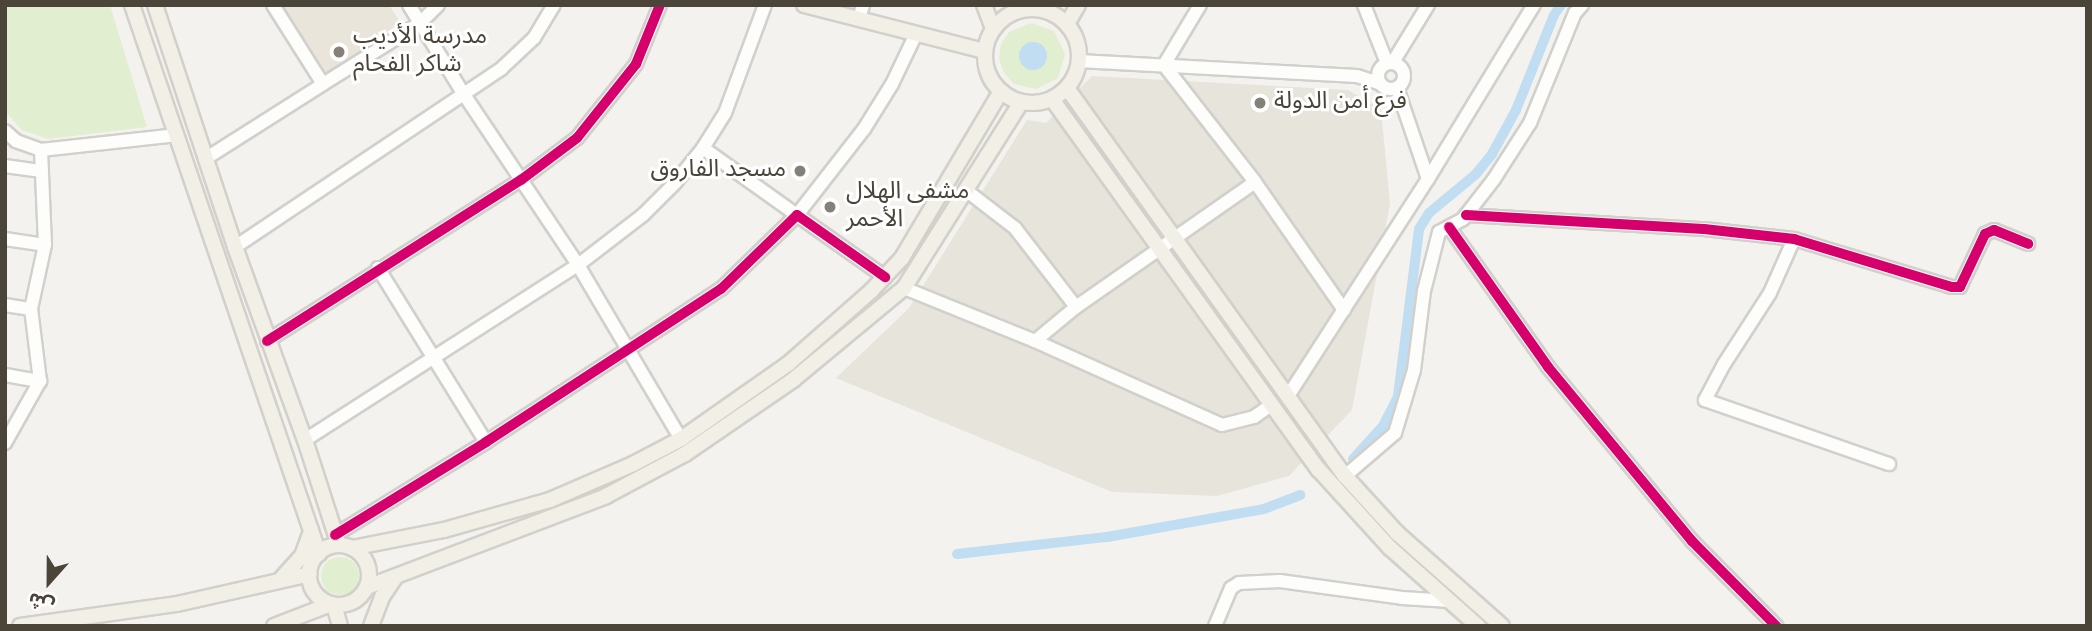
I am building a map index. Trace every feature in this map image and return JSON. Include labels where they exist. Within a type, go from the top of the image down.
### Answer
[{"type":"main road","points":[[132,5],[319,554]]},
{"type":"main road","points":[[155,5],[267,341],[342,543],[368,565],[366,590],[370,626]]},
{"type":"main road","points":[[804,5],[861,12],[916,34],[985,51]]},
{"type":"main road","points":[[984,5],[993,29]]},
{"type":"main road","points":[[1067,24],[1079,5]]},
{"type":"main road","points":[[1017,8],[1053,9],[1074,35],[1079,61],[1067,88],[1052,99],[1037,103],[1021,102],[1000,91],[988,73],[985,51],[993,29],[1017,8]]},
{"type":"main road","points":[[1067,88],[1345,476],[1397,533],[1502,626]]},
{"type":"main road","points":[[340,626],[332,604],[315,592],[310,574],[319,554],[342,543],[444,530],[550,500],[634,464],[681,439],[788,364],[885,277],[902,258],[1000,91]]},
{"type":"main road","points":[[1052,99],[1270,405],[1338,492],[1390,548],[1478,626]]},
{"type":"main road","points":[[274,626],[332,604],[351,603],[366,590],[606,496],[685,454],[793,380],[904,288],[1021,102]]},
{"type":"main road","points":[[274,583],[295,566],[308,544],[311,531]]},
{"type":"main road","points":[[20,626],[177,604],[310,574]]},
{"type":"main road","points":[[370,626],[382,597],[395,578]]},
{"type":"street","points":[[273,5],[323,84]]},
{"type":"street","points":[[409,5],[463,93],[578,265],[681,439]]},
{"type":"street","points":[[205,159],[419,24],[438,5]]},
{"type":"street","points":[[235,247],[502,68],[534,38],[554,5]]},
{"type":"street","points":[[267,341],[378,268],[521,180],[577,138],[636,64],[660,5]]},
{"type":"street","points":[[305,440],[578,265],[643,215],[675,183],[704,148],[725,113],[765,5]]},
{"type":"street","points":[[1164,65],[1200,5]]},
{"type":"street","points":[[1079,61],[1357,76],[1388,89],[1396,88],[1403,82],[1391,65],[1364,5]]},
{"type":"street","points":[[1381,84],[1378,75],[1391,65],[1428,5]]},
{"type":"street","points":[[1288,396],[1428,179],[1534,5]]},
{"type":"street","points":[[1345,476],[1395,433],[1414,370],[1424,291],[1439,232],[1466,215],[1530,123],[1575,12],[1582,5]]},
{"type":"street","points":[[342,543],[626,348],[721,289],[797,215],[864,129],[892,84],[916,34]]},
{"type":"street","points":[[1164,65],[1255,182],[1344,310]]},
{"type":"street","points":[[1357,76],[1391,65]]},
{"type":"street","points":[[1396,88],[1428,179]]},
{"type":"street","points":[[5,131],[16,141],[41,150],[177,135]]},
{"type":"street","points":[[704,148],[885,277]]},
{"type":"street","points":[[5,443],[40,381],[31,309],[45,245],[41,150]]},
{"type":"street","points":[[5,166],[42,171]]},
{"type":"street","points":[[1035,341],[1076,307],[1255,182]]},
{"type":"street","points":[[967,191],[1015,228],[1076,307]]},
{"type":"street","points":[[1466,215],[1704,229],[1794,239],[1952,287],[1960,286],[1985,234],[1994,230],[2028,244]]},
{"type":"street","points":[[1449,227],[1548,367],[1692,541],[1776,626]]},
{"type":"street","points":[[5,239],[45,245]]},
{"type":"street","points":[[1794,239],[1770,293],[1724,364],[1705,400],[1889,464]]},
{"type":"street","points":[[378,268],[486,442]]},
{"type":"street","points":[[904,288],[1035,341],[1222,425],[1254,416],[1270,405]]},
{"type":"street","points":[[5,305],[31,309]]},
{"type":"street","points":[[5,375],[40,381]]},
{"type":"street","points":[[1215,626],[1231,589],[1239,583],[1280,581],[1402,598],[1450,601]]},
{"type":"shaded area","name":"مدرسة الأديب شاكر الفحام","points":[[282,5],[389,5],[404,28],[328,75]]},
{"type":"shaded area","points":[[1092,76],[1348,90],[1381,109],[1390,204],[1352,410],[1289,476],[1217,496],[1112,492],[836,378],[909,308],[1027,120],[1046,123]]},
{"type":"green space","points":[[5,5],[110,5],[147,127],[48,139],[22,130],[5,111]]},
{"type":"green space","points":[[1031,23],[1054,31],[1065,54],[1058,78],[1036,89],[1014,84],[1004,73],[999,59],[1001,44],[1009,32]],"holes":[[[1030,43],[1042,46],[1047,59],[1034,70],[1025,67],[1020,60],[1022,48]]]},
{"type":"green space","points":[[340,557],[353,563],[359,576],[353,589],[340,595],[327,589],[321,576],[327,563]]},
{"type":"water","points":[[1033,42],[1043,46],[1047,56],[1043,66],[1033,70],[1023,66],[1019,56],[1023,46]]},
{"type":"waterway","points":[[1353,459],[1383,426],[1398,396],[1419,229],[1429,213],[1476,174],[1492,154],[1516,110],[1554,15],[1561,5]]},
{"type":"waterway","points":[[957,554],[1107,537],[1264,509],[1300,495]]},
{"type":"cycle path","points":[[267,341],[521,180],[577,138],[636,64],[660,5]]},
{"type":"cycle path","points":[[335,535],[486,442],[721,289],[797,215],[885,277]]},
{"type":"cycle path","points":[[1466,215],[1704,229],[1794,239],[1952,287],[1960,287],[1985,234],[1994,230],[2028,244]]},
{"type":"cycle path","points":[[1449,227],[1548,367],[1692,541],[1776,626]]},
{"type":"place","name":"مدرسة الأديب شاكر الفحام","points":[[339,52]]},
{"type":"place","name":"فرع أمن الدولة","points":[[1260,103]]},
{"type":"place","name":"مسجد الفاروق","points":[[800,171]]},
{"type":"place","name":"مشفى الهلال الأحمر","points":[[830,207]]}]
